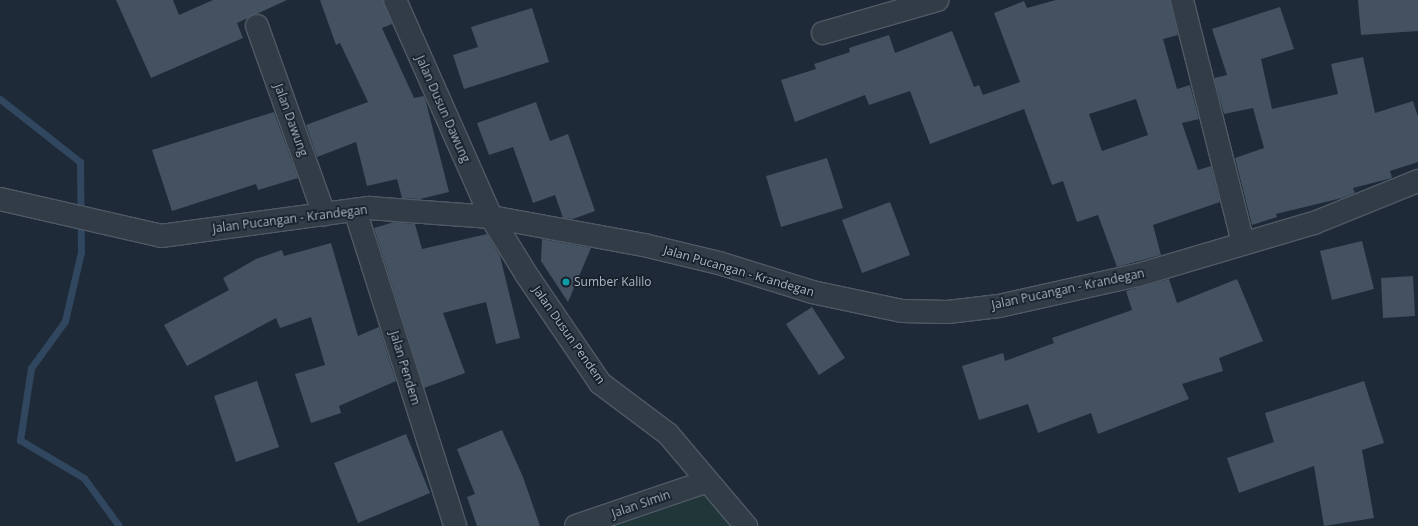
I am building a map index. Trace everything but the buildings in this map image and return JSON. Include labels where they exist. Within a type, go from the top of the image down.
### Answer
[{"type":"street","name":"Jalan Dusun Dawung","points":[[395,0],[491,217]]},
{"type":"street","points":[[823,33],[937,0]]},
{"type":"street","points":[[1182,0],[1243,244]]},
{"type":"street","name":"Jalan Dawung","points":[[257,26],[324,214]]},
{"type":"street","name":"Jalan Pucangan - Krandegan","points":[[0,199],[55,214],[160,236],[210,228],[355,210],[491,217],[644,245],[719,263],[812,292],[902,311],[948,312],[999,306],[1138,275],[1314,223],[1418,181]]},
{"type":"street","name":"Jalan Pendem","points":[[355,210],[455,526]]},
{"type":"street","name":"Jalan Dusun Pendem","points":[[491,217],[600,383],[668,434],[705,482],[746,526]]},
{"type":"street","name":"Jalan Simin","points":[[576,526],[705,482]]},
{"type":"green space","points":[[707,492],[730,526],[611,526]]},
{"type":"waterway","points":[[0,99],[80,162],[81,252],[65,321],[31,368],[20,440],[84,478],[119,526]]},
{"type":"place","name":"Sumber Kalilo","points":[[566,282]]}]
